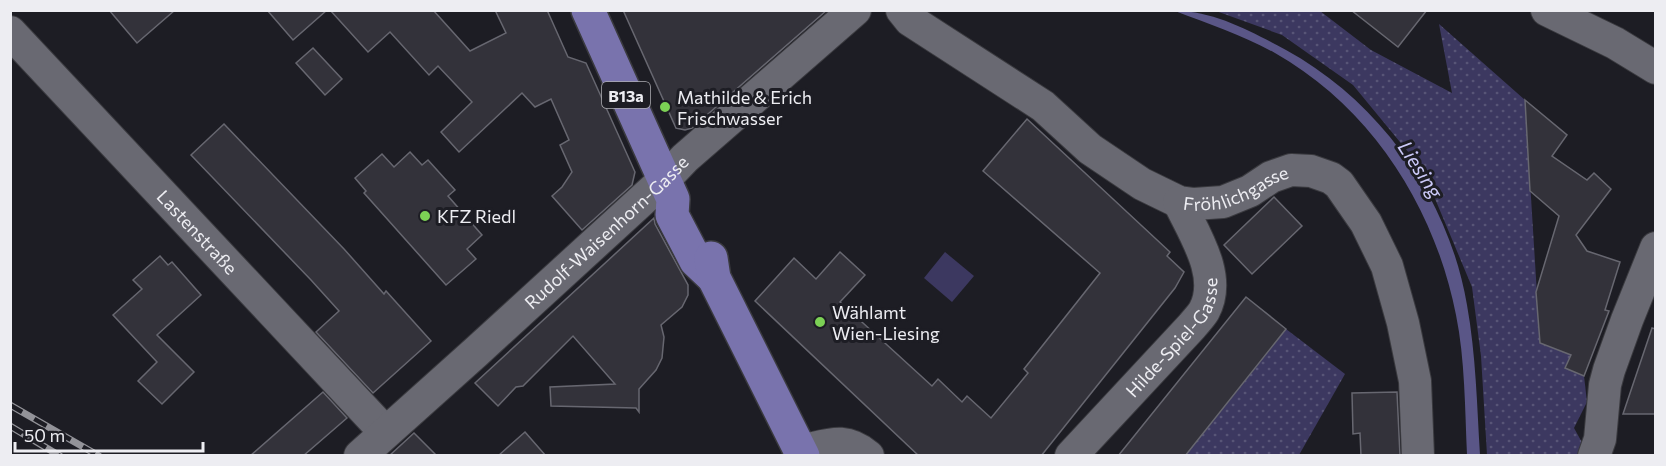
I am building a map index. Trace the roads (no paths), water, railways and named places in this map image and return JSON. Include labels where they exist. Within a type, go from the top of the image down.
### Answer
[{"type":"main road","name":"B13a","points":[[588,10],[668,190],[685,204],[711,251],[714,278],[801,454]]},
{"type":"street","name":"Rudolf-Waisenhorn-Gasse","points":[[360,456],[476,352],[668,190],[685,158],[855,10]]},
{"type":"street","name":"Fröhlichgasse","points":[[902,10],[910,20],[1043,106],[1090,149],[1142,184],[1179,202],[1201,204],[1223,202],[1250,191],[1271,177],[1291,170],[1311,171],[1331,178],[1339,184],[1366,223],[1387,266],[1394,289],[1415,381],[1418,456]]},
{"type":"street","points":[[1547,10],[1615,43],[1656,68]]},
{"type":"street","name":"Lastenstraße","points":[[10,32],[385,432]]},
{"type":"street","name":"Hilde-Spiel-Gasse","points":[[1071,456],[1204,311],[1211,281],[1208,265],[1179,202]]},
{"type":"street","points":[[1594,456],[1600,439],[1605,385],[1609,370],[1656,248]]},
{"type":"street","points":[[801,454],[843,443],[859,448],[868,456]]},
{"type":"railway","points":[[10,405],[99,456]]},
{"type":"railway","points":[[10,426],[60,456]]},
{"type":"place","name":"Mathilde & Erich Frischwasser","points":[[665,107]]},
{"type":"place","name":"KFZ Riedl","points":[[425,216]]},
{"type":"place","name":"Wählamt Wien-Liesing","points":[[820,322]]},
{"type":"water label","name":"Liesing","points":[[1421,169]]}]
